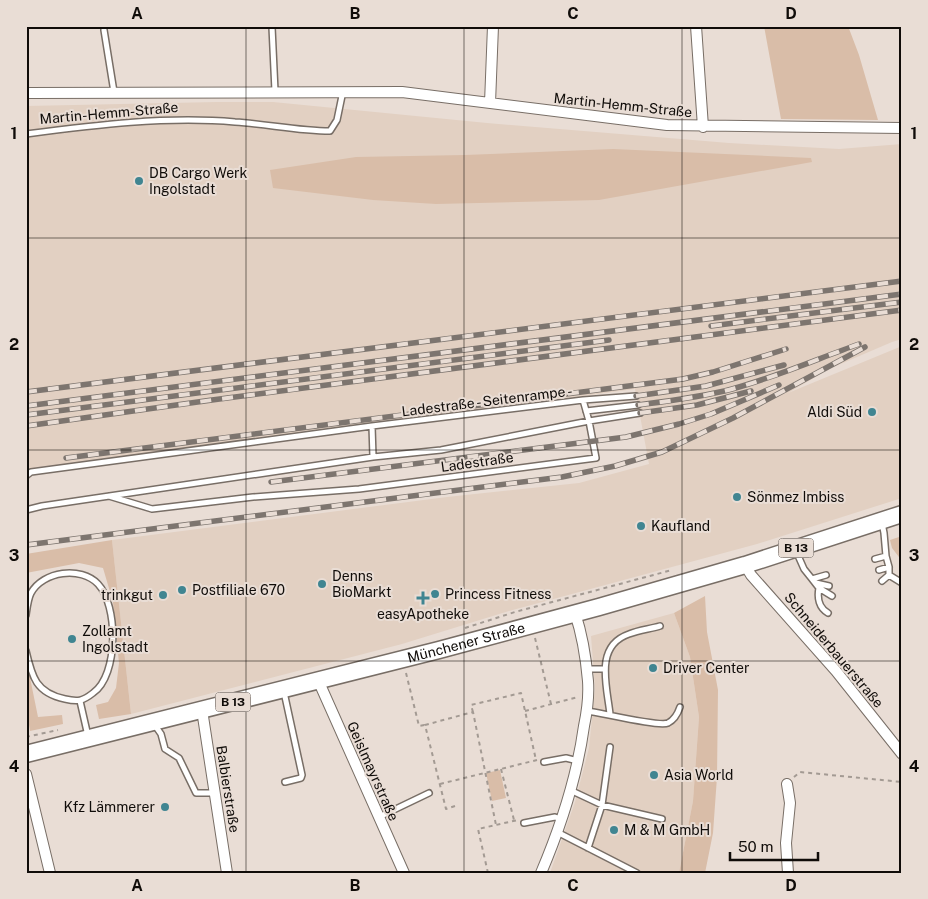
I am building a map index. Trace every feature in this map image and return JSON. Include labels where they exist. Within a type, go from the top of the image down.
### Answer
[{"type":"main road","name":"Münchener Straße","points":[[26,754],[440,650],[745,564],[902,514]]},
{"type":"street","points":[[490,103],[493,26]]},
{"type":"street","points":[[696,26],[703,127]]},
{"type":"street","name":"Martin-Hemm-Straße","points":[[26,93],[402,92],[649,124],[703,127],[902,128]]},
{"type":"street","name":"Schneiderbauerstraße","points":[[745,564],[751,575],[836,671],[902,754]]},
{"type":"street","points":[[541,873],[562,820],[578,761],[587,711],[588,682],[579,626],[574,613]]},
{"type":"street","name":"Geislmayrstraße","points":[[318,680],[404,873]]},
{"type":"street","name":"Balbierstraße","points":[[202,710],[227,873]]},
{"type":"street","points":[[26,774],[50,873]]},
{"type":"street","points":[[787,784],[790,804],[786,843],[788,873]]},
{"type":"lane","points":[[272,27],[276,91]]},
{"type":"lane","points":[[104,30],[114,92]]},
{"type":"lane","name":"Martin-Hemm-Straße","points":[[26,134],[164,120],[235,122],[307,131],[330,131],[337,120],[343,91]]},
{"type":"lane","points":[[583,400],[636,396]]},
{"type":"lane","name":"Ladestraße - Seitenrampe -","points":[[372,426],[583,400],[589,421]]},
{"type":"lane","points":[[586,411],[638,405]]},
{"type":"lane","points":[[589,421],[640,413]]},
{"type":"lane","name":"Ladestraße","points":[[26,510],[109,496],[373,457],[441,450],[589,421],[596,458],[359,489],[253,497],[152,509],[109,496]]},
{"type":"lane","points":[[26,476],[31,472],[372,426],[373,457]]},
{"type":"lane","points":[[881,521],[889,567],[889,575],[882,581]]},
{"type":"lane","points":[[795,548],[804,569],[815,583],[832,596]]},
{"type":"lane","points":[[875,559],[886,556]]},
{"type":"lane","points":[[879,570],[889,567]]},
{"type":"lane","points":[[26,615],[30,594],[38,584],[47,578],[62,574],[76,574],[90,577],[99,585],[106,597],[113,633],[112,654],[106,677],[96,692],[80,701],[58,698],[46,693],[38,686],[31,672],[26,651]]},
{"type":"lane","points":[[815,583],[826,575]]},
{"type":"lane","points":[[889,575],[902,583]]},
{"type":"lane","points":[[815,583],[829,586]]},
{"type":"lane","points":[[815,583],[820,605],[828,613]]},
{"type":"lane","points":[[610,714],[605,669],[609,650],[627,634],[660,626]]},
{"type":"lane","points":[[586,669],[605,669]]},
{"type":"lane","points":[[284,689],[302,775],[301,778],[285,782]]},
{"type":"lane","points":[[80,701],[89,739]]},
{"type":"lane","points":[[587,711],[654,724],[668,723],[676,716],[680,708]]},
{"type":"lane","points":[[153,722],[161,734],[165,749],[179,758],[196,793],[215,793]]},
{"type":"lane","points":[[588,848],[602,805],[610,747]]},
{"type":"lane","points":[[544,762],[566,758],[578,761]]},
{"type":"lane","points":[[570,790],[602,805],[662,819]]},
{"type":"lane","points":[[379,817],[429,794]]},
{"type":"lane","points":[[524,823],[555,817],[562,820]]},
{"type":"lane","points":[[557,832],[637,873]]},
{"type":"path","points":[[535,638],[551,704]]},
{"type":"path","points":[[405,672],[419,726],[473,712]]},
{"type":"path","points":[[496,824],[471,705],[521,693],[536,760]]},
{"type":"path","points":[[525,711],[587,695]]},
{"type":"path","points":[[425,725],[446,809],[455,806]]},
{"type":"path","points":[[439,784],[536,760],[544,762]]},
{"type":"path","points":[[501,769],[514,820]]},
{"type":"path","points":[[787,784],[800,772],[902,782]]},
{"type":"path","points":[[488,873],[478,829],[516,819],[524,823]]},
{"type":"shaded area","points":[[764,26],[848,26],[859,55],[878,120],[781,119]]},
{"type":"shaded area","points":[[273,102],[487,123],[729,143],[839,149],[902,144],[902,339],[829,369],[788,393],[902,346],[902,498],[757,544],[509,611],[402,644],[131,714],[112,540],[447,497],[579,483],[649,464],[635,389],[26,469],[26,106]]},
{"type":"shaded area","points":[[613,149],[811,158],[812,162],[599,200],[436,204],[373,200],[273,188],[270,170],[356,157]]},
{"type":"shaded area","points":[[902,536],[902,561],[892,548],[890,540]]},
{"type":"shaded area","points":[[112,540],[131,714],[99,719],[96,705],[108,702],[116,688],[119,663],[113,602],[103,568],[79,563],[26,573],[26,554]]},
{"type":"shaded area","points":[[705,596],[707,632],[718,690],[717,777],[713,833],[705,873],[679,873],[693,801],[699,717],[690,657],[674,613]]},
{"type":"shaded area","points":[[674,613],[690,657],[699,717],[693,801],[679,873],[550,873],[575,802],[589,748],[595,688],[591,636]]},
{"type":"shaded area","points":[[26,658],[38,717],[62,715],[63,724],[30,731],[26,706]]},
{"type":"shaded area","points":[[500,770],[506,798],[492,801],[486,773]]},
{"type":"railway","points":[[26,392],[902,281]]},
{"type":"railway","points":[[26,406],[902,294]]},
{"type":"railway","points":[[711,326],[902,302]]},
{"type":"railway","points":[[26,426],[902,310]]},
{"type":"railway","points":[[26,415],[609,340]]},
{"type":"railway","points":[[638,405],[697,397],[732,389],[859,344]]},
{"type":"railway","points":[[26,545],[562,477],[615,466],[662,452],[733,418],[865,347]]},
{"type":"railway","points":[[66,458],[683,379],[713,372],[786,349]]},
{"type":"railway","points":[[636,396],[706,386],[784,365]]},
{"type":"railway","points":[[271,482],[626,437],[711,414],[779,385]]},
{"type":"railway","points":[[640,413],[697,405],[751,391]]},
{"type":"place","name":"DB Cargo Werk Ingolstadt","points":[[139,181]]},
{"type":"place","name":"Aldi Süd","points":[[872,412]]},
{"type":"place","name":"Sönmez Imbiss","points":[[737,497]]},
{"type":"place","name":"Kaufland","points":[[641,526]]},
{"type":"place","name":"Denns BioMarkt","points":[[322,584]]},
{"type":"place","name":"Postfiliale 670","points":[[182,590]]},
{"type":"place","name":"Princess Fitness","points":[[435,594]]},
{"type":"place","name":"trinkgut","points":[[163,595]]},
{"type":"place","name":"easyApotheke","points":[[423,598]]},
{"type":"place","name":"Zollamt Ingolstadt","points":[[72,639]]},
{"type":"place","name":"Driver Center","points":[[653,668]]},
{"type":"place","name":"Asia World","points":[[654,775]]},
{"type":"place","name":"Kfz Lämmerer","points":[[165,807]]},
{"type":"place","name":"M & M GmbH","points":[[614,830]]}]
